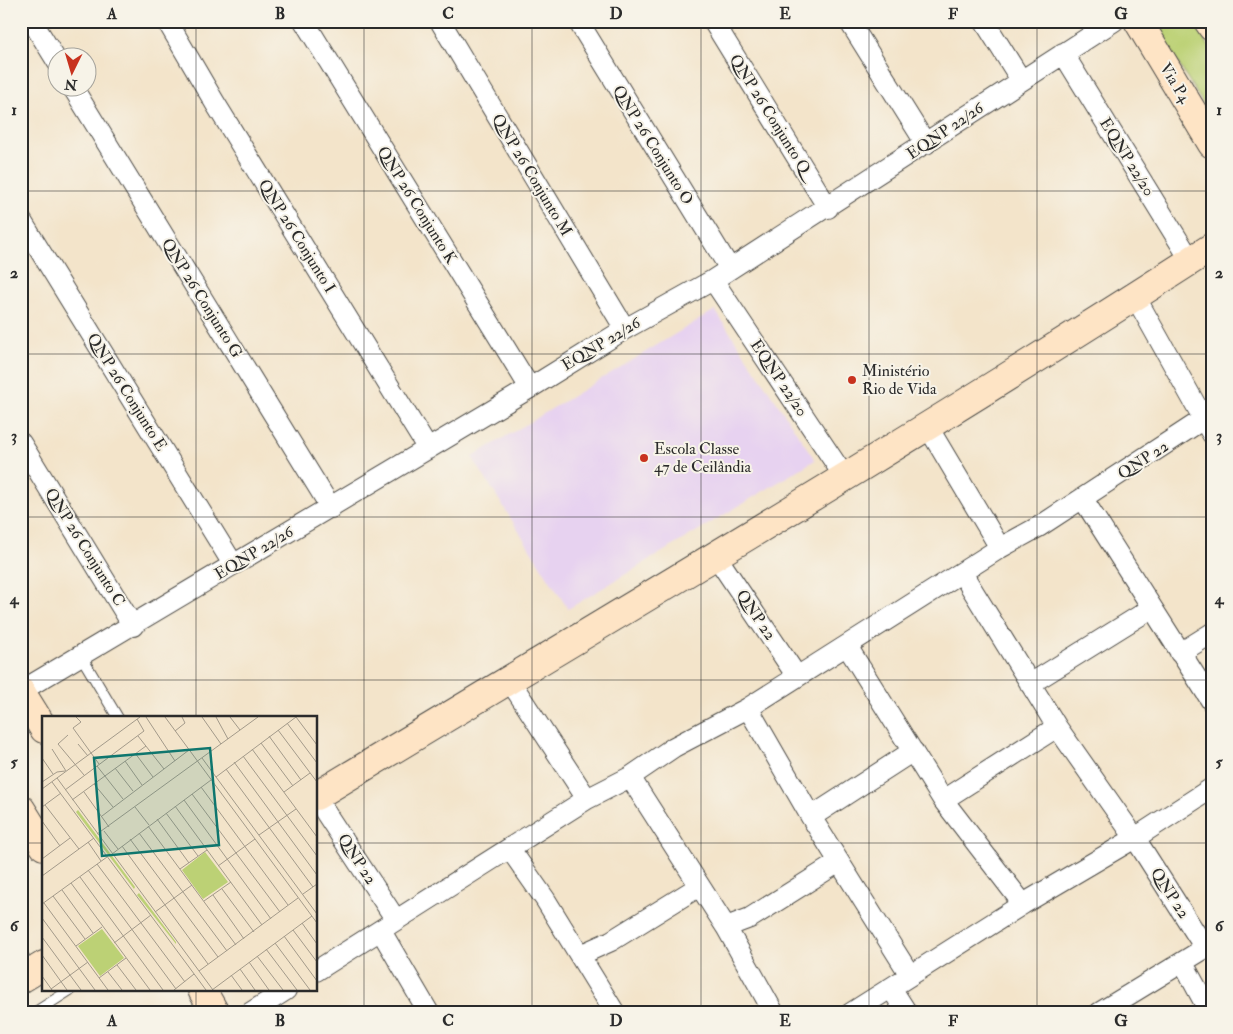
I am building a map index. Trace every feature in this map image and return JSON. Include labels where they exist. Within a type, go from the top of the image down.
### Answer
[{"type":"street","points":[[32,21],[49,48]]},
{"type":"street","name":"QNP 26 Conjunto I","points":[[167,21],[215,103],[428,449]]},
{"type":"street","name":"QNP 26 Conjunto K","points":[[304,21],[530,388]]},
{"type":"street","name":"QNP 26 Conjunto M","points":[[440,21],[625,329]]},
{"type":"street","name":"QNP 26 Conjunto O","points":[[578,21],[730,269]]},
{"type":"street","name":"QNP 26 Conjunto Q","points":[[712,21],[828,208]]},
{"type":"street","points":[[849,21],[926,144]]},
{"type":"street","points":[[984,21],[1021,80]]},
{"type":"street","name":"EQNP 22/26","points":[[21,691],[134,626],[233,564],[330,508],[625,329],[713,280],[828,208],[1021,80],[1114,21]]},
{"type":"street","name":"Via P4","points":[[1138,21],[1212,144]]},
{"type":"street","points":[[1208,21],[1212,28]]},
{"type":"street","name":"EQNP 22/20","points":[[1063,53],[1201,254]]},
{"type":"street","name":"QNP 26 Conjunto G","points":[[79,98],[330,508]]},
{"type":"street","name":"QNP 26 Conjunto E","points":[[21,220],[233,564]]},
{"type":"street","points":[[318,796],[716,556],[844,476],[928,427],[1136,298],[1201,254]]},
{"type":"street","name":"EQNP 22/20","points":[[713,280],[844,476]]},
{"type":"street","name":"QNP 22","points":[[318,970],[447,886],[510,849],[587,798],[630,777],[674,747],[748,708],[796,675],[847,646],[1000,548],[1207,427],[1136,298]]},
{"type":"street","points":[[928,427],[1000,548]]},
{"type":"street","name":"QNP 26 Conjunto C","points":[[21,444],[134,626]]},
{"type":"street","points":[[1083,499],[1212,702]]},
{"type":"street","name":"QNP 22","points":[[716,556],[796,675]]},
{"type":"street","name":"QNP 22","points":[[962,574],[1057,727],[1208,946],[1099,1013]]},
{"type":"street","points":[[1030,684],[1152,608]]},
{"type":"street","points":[[1180,653],[1212,633]]},
{"type":"street","points":[[847,646],[943,800],[1023,904]]},
{"type":"street","points":[[510,681],[587,798]]},
{"type":"street","points":[[21,691],[42,726]]},
{"type":"street","points":[[748,708],[811,818],[910,975]]},
{"type":"street","points":[[943,800],[1057,727]]},
{"type":"street","points":[[811,818],[913,751]]},
{"type":"street","points":[[630,777],[698,887],[726,927],[774,1013]]},
{"type":"street","points":[[851,1013],[1023,904],[1135,838],[1212,788]]},
{"type":"street","name":"QNP 22","points":[[318,801],[388,925],[429,1013]]},
{"type":"street","points":[[21,809],[42,843]]},
{"type":"street","points":[[510,849],[580,955],[615,1013]]},
{"type":"street","points":[[726,927],[750,918],[839,862]]},
{"type":"street","points":[[580,955],[612,941],[698,887]]},
{"type":"street","points":[[1183,963],[1210,1013]]},
{"type":"street","points":[[891,988],[906,1013]]},
{"type":"street","points":[[203,992],[215,1013]]},
{"type":"street","points":[[250,1013],[283,992]]},
{"type":"lane","points":[[81,656],[117,716]]},
{"type":"lane","points":[[34,1013],[59,993]]},
{"type":"shaded area","name":"Escola Classe 47 de Ceilândia","points":[[715,310],[815,460],[568,609],[472,457]]},
{"type":"green space","points":[[1152,21],[1193,21],[1212,51],[1212,118]]},
{"type":"place","name":"Ministério Rio de Vida","points":[[852,380]]},
{"type":"place","name":"Escola Classe 47 de Ceilândia","points":[[644,458]]}]
